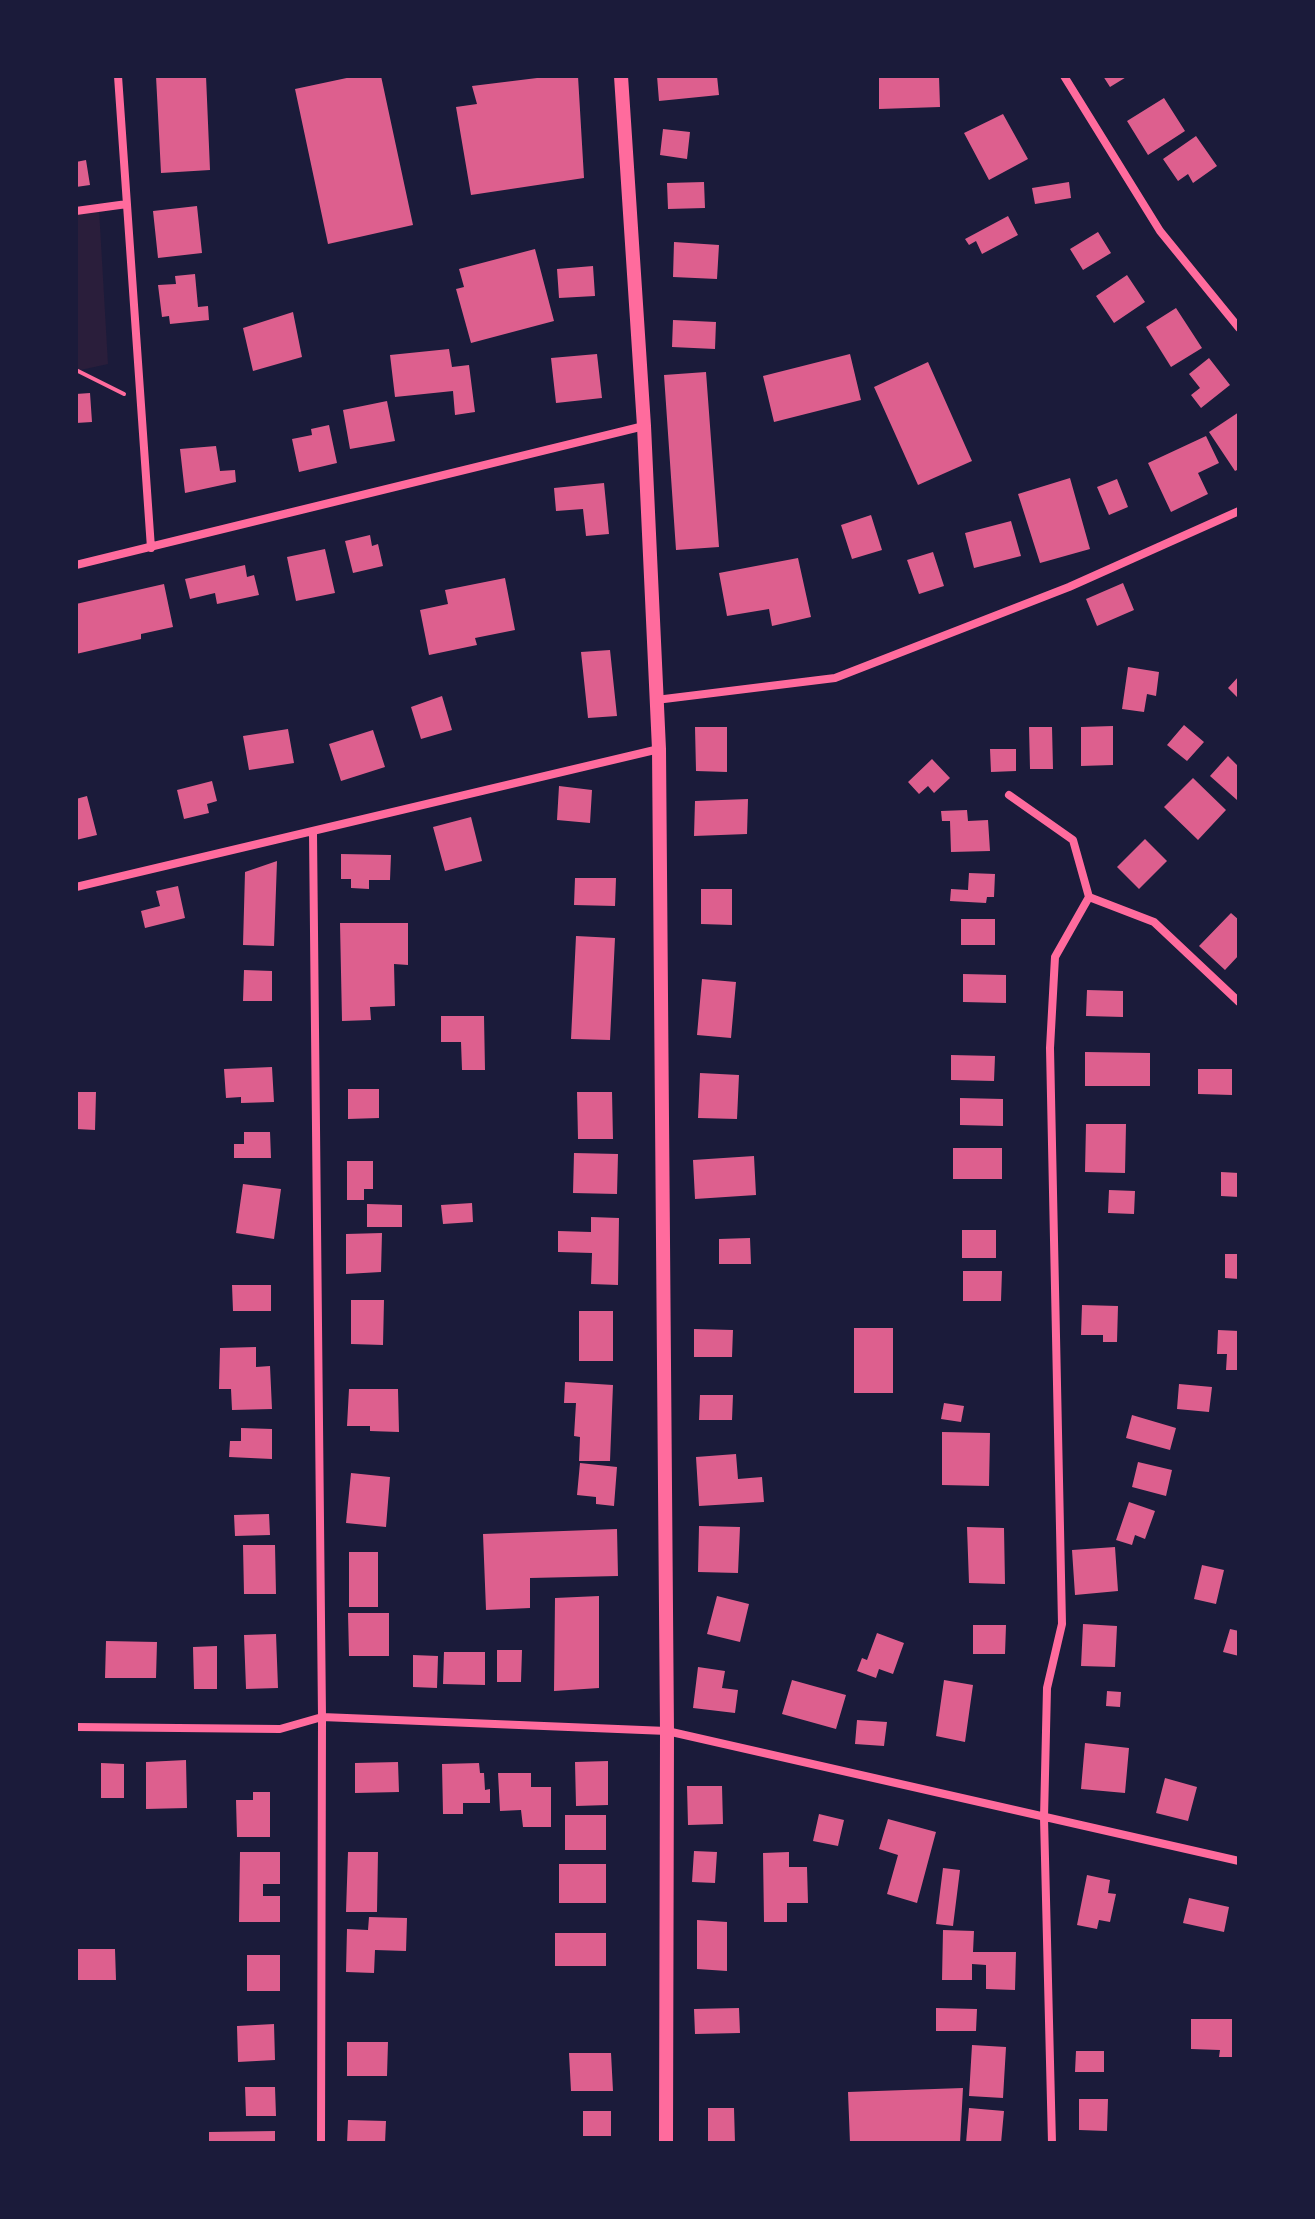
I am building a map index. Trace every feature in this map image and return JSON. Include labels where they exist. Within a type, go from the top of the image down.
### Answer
[{"type":"main road","points":[[621,76],[644,426],[659,749],[667,1731],[666,2143]]},
{"type":"street","points":[[118,76],[151,548]]},
{"type":"street","points":[[1064,76],[1160,231],[1239,328]]},
{"type":"street","points":[[76,211],[127,204]]},
{"type":"street","points":[[76,565],[644,426]]},
{"type":"street","points":[[656,700],[835,678],[1069,587],[1239,511]]},
{"type":"street","points":[[76,887],[659,749]]},
{"type":"street","points":[[1009,795],[1073,840],[1089,897],[1055,957],[1050,1048],[1062,1624],[1047,1688],[1044,1818],[1052,2143]]},
{"type":"street","points":[[313,833],[322,1717],[321,2143]]},
{"type":"street","points":[[1089,897],[1154,922],[1239,1002]]},
{"type":"street","points":[[76,1727],[280,1729],[322,1717],[667,1731],[1239,1861]]},
{"type":"path","points":[[76,370],[141,403]]},
{"type":"shaded area","points":[[99,209],[108,364],[76,371],[76,211]]},
{"type":"building","points":[[156,76],[206,76],[210,170],[161,173]]},
{"type":"building","points":[[356,76],[381,76],[413,225],[328,244],[295,89]]},
{"type":"building","points":[[537,76],[578,76],[584,178],[471,195],[456,107],[477,104],[472,86]]},
{"type":"building","points":[[657,76],[717,76],[719,95],[659,101]]},
{"type":"building","points":[[879,76],[939,76],[940,107],[879,109]]},
{"type":"building","points":[[1103,76],[1128,76],[1110,87]]},
{"type":"building","points":[[1164,98],[1185,131],[1148,155],[1127,121]]},
{"type":"building","points":[[1003,114],[1028,159],[989,180],[964,133]]},
{"type":"building","points":[[663,129],[690,132],[687,159],[660,155]]},
{"type":"building","points":[[1196,136],[1217,166],[1193,183],[1188,174],[1178,181],[1163,159]]},
{"type":"building","points":[[86,160],[90,185],[76,187],[76,162]]},
{"type":"building","points":[[704,182],[705,208],[668,209],[667,183]]},
{"type":"building","points":[[1069,182],[1071,198],[1035,204],[1032,188]]},
{"type":"building","points":[[197,206],[202,253],[158,258],[153,211]]},
{"type":"building","points":[[1008,216],[1018,235],[982,254],[976,241],[969,245],[965,239]]},
{"type":"building","points":[[1098,232],[1111,253],[1083,270],[1070,249]]},
{"type":"building","points":[[674,242],[719,245],[717,279],[673,277]]},
{"type":"building","points":[[535,249],[554,321],[471,343],[456,289],[464,287],[459,269]]},
{"type":"building","points":[[593,266],[595,296],[559,298],[557,269]]},
{"type":"building","points":[[195,274],[198,307],[208,306],[209,320],[170,324],[169,316],[162,317],[158,285],[176,284],[175,276]]},
{"type":"building","points":[[1127,275],[1145,302],[1114,323],[1096,296]]},
{"type":"building","points":[[1176,308],[1202,348],[1171,367],[1146,327]]},
{"type":"building","points":[[293,312],[302,357],[253,371],[243,328]]},
{"type":"building","points":[[673,320],[716,322],[715,349],[672,347]]},
{"type":"building","points":[[449,349],[452,367],[469,365],[475,412],[455,415],[453,391],[395,397],[390,355]]},
{"type":"building","points":[[597,354],[602,398],[556,403],[551,358]]},
{"type":"building","points":[[850,354],[861,400],[774,422],[763,376]]},
{"type":"building","points":[[1209,358],[1230,385],[1201,408],[1191,395],[1200,388],[1189,374]]},
{"type":"building","points":[[928,362],[972,461],[918,485],[874,387]]},
{"type":"building","points":[[706,372],[719,547],[676,550],[664,375]]},
{"type":"building","points":[[90,393],[92,422],[76,423],[76,394]]},
{"type":"building","points":[[387,401],[395,441],[350,449],[343,410]]},
{"type":"building","points":[[1239,412],[1239,469],[1235,471],[1209,432]]},
{"type":"building","points":[[329,425],[337,463],[299,472],[292,439],[312,435],[311,429]]},
{"type":"building","points":[[1206,436],[1219,463],[1198,473],[1208,494],[1171,512],[1148,463]]},
{"type":"building","points":[[216,446],[220,471],[235,470],[236,482],[185,493],[180,449]]},
{"type":"building","points":[[1070,478],[1090,549],[1040,563],[1018,494]]},
{"type":"building","points":[[1117,479],[1128,507],[1109,515],[1097,487]]},
{"type":"building","points":[[604,483],[609,534],[586,536],[583,509],[556,511],[554,488]]},
{"type":"building","points":[[871,515],[882,550],[852,559],[841,525]]},
{"type":"building","points":[[1011,521],[1021,556],[974,568],[965,533]]},
{"type":"building","points":[[370,535],[372,546],[378,544],[383,566],[353,573],[345,541]]},
{"type":"building","points":[[325,549],[335,593],[296,601],[287,557]]},
{"type":"building","points":[[933,552],[944,586],[919,594],[907,560]]},
{"type":"building","points":[[798,558],[811,617],[772,626],[769,609],[727,616],[719,573]]},
{"type":"building","points":[[245,565],[247,577],[254,575],[259,595],[217,604],[215,593],[190,599],[185,579]]},
{"type":"building","points":[[505,578],[515,630],[475,638],[477,645],[429,655],[420,610],[448,604],[445,590]]},
{"type":"building","points":[[1123,583],[1134,610],[1097,626],[1086,599]]},
{"type":"building","points":[[164,584],[173,627],[141,634],[141,639],[76,654],[76,604]]},
{"type":"building","points":[[610,650],[617,716],[588,718],[581,652]]},
{"type":"building","points":[[1128,667],[1159,672],[1156,696],[1147,694],[1144,712],[1122,709]]},
{"type":"building","points":[[1239,676],[1239,699],[1228,688]]},
{"type":"building","points":[[442,696],[452,730],[421,739],[411,707]]},
{"type":"building","points":[[1184,725],[1204,742],[1187,761],[1167,745]]},
{"type":"building","points":[[1113,726],[1113,765],[1081,766],[1081,727]]},
{"type":"building","points":[[695,727],[727,727],[727,772],[696,771]]},
{"type":"building","points":[[1029,727],[1052,727],[1053,769],[1030,769]]},
{"type":"building","points":[[288,729],[294,763],[249,770],[243,736]]},
{"type":"building","points":[[373,730],[385,767],[341,781],[329,744]]},
{"type":"building","points":[[990,749],[1016,749],[1016,771],[991,772]]},
{"type":"building","points":[[1228,756],[1239,767],[1237,800],[1210,776]]},
{"type":"building","points":[[932,759],[950,778],[934,793],[928,786],[919,794],[908,782]]},
{"type":"building","points":[[1193,778],[1226,810],[1198,840],[1164,807]]},
{"type":"building","points":[[212,781],[217,801],[207,804],[209,813],[184,819],[177,790]]},
{"type":"building","points":[[559,786],[592,790],[590,823],[557,820]]},
{"type":"building","points":[[87,796],[97,835],[76,840],[76,799]]},
{"type":"building","points":[[748,799],[747,834],[694,836],[695,801]]},
{"type":"building","points":[[967,810],[968,821],[988,820],[990,851],[951,852],[950,821],[942,821],[941,811]]},
{"type":"building","points":[[471,817],[482,861],[445,871],[433,827]]},
{"type":"building","points":[[1145,839],[1167,861],[1139,889],[1117,867]]},
{"type":"building","points":[[341,854],[391,855],[390,880],[369,880],[369,889],[351,888],[351,879],[341,879]]},
{"type":"building","points":[[277,861],[274,946],[243,945],[245,872]]},
{"type":"building","points":[[969,873],[995,874],[994,897],[987,897],[986,903],[950,901],[951,889],[968,890]]},
{"type":"building","points":[[575,878],[616,878],[615,906],[574,905]]},
{"type":"building","points":[[178,886],[185,918],[145,928],[141,911],[160,906],[156,891]]},
{"type":"building","points":[[701,889],[732,889],[732,925],[701,924]]},
{"type":"building","points":[[1231,913],[1239,920],[1239,955],[1225,970],[1199,946]]},
{"type":"building","points":[[961,919],[995,919],[995,945],[961,945]]},
{"type":"building","points":[[340,923],[408,923],[408,965],[394,964],[395,1006],[370,1007],[371,1020],[342,1021]]},
{"type":"building","points":[[576,936],[615,938],[610,1040],[571,1039]]},
{"type":"building","points":[[244,970],[272,971],[272,1001],[243,1001]]},
{"type":"building","points":[[963,974],[1006,975],[1006,1003],[963,1002]]},
{"type":"building","points":[[702,979],[736,982],[731,1038],[697,1035]]},
{"type":"building","points":[[1087,990],[1123,991],[1123,1017],[1086,1016]]},
{"type":"building","points":[[441,1016],[484,1016],[485,1070],[462,1070],[461,1042],[441,1042]]},
{"type":"building","points":[[1085,1052],[1150,1053],[1150,1086],[1085,1086]]},
{"type":"building","points":[[951,1055],[995,1056],[994,1081],[951,1080]]},
{"type":"building","points":[[272,1067],[274,1102],[241,1103],[241,1097],[226,1098],[224,1069]]},
{"type":"building","points":[[1198,1069],[1232,1069],[1232,1095],[1198,1094]]},
{"type":"building","points":[[700,1073],[739,1075],[737,1119],[698,1118]]},
{"type":"building","points":[[348,1089],[379,1089],[379,1118],[348,1119]]},
{"type":"building","points":[[76,1092],[96,1092],[95,1130],[76,1129]]},
{"type":"building","points":[[577,1092],[612,1092],[613,1139],[578,1139]]},
{"type":"building","points":[[960,1098],[1003,1099],[1003,1126],[960,1125]]},
{"type":"building","points":[[1086,1124],[1126,1124],[1125,1173],[1085,1172]]},
{"type":"building","points":[[244,1132],[270,1132],[271,1158],[234,1158],[234,1144],[244,1144]]},
{"type":"building","points":[[953,1148],[1002,1148],[1002,1179],[953,1179]]},
{"type":"building","points":[[574,1153],[618,1154],[617,1194],[573,1193]]},
{"type":"building","points":[[754,1156],[756,1195],[695,1199],[693,1160]]},
{"type":"building","points":[[347,1161],[373,1161],[373,1189],[364,1189],[364,1200],[347,1200]]},
{"type":"building","points":[[1221,1172],[1239,1173],[1239,1197],[1221,1196]]},
{"type":"building","points":[[243,1184],[281,1189],[274,1239],[236,1233]]},
{"type":"building","points":[[1109,1190],[1135,1191],[1134,1214],[1108,1213]]},
{"type":"building","points":[[472,1203],[473,1222],[443,1224],[441,1205]]},
{"type":"building","points":[[367,1204],[402,1205],[402,1227],[367,1227]]},
{"type":"building","points":[[591,1217],[619,1218],[618,1285],[591,1284],[592,1253],[558,1252],[558,1231],[591,1232]]},
{"type":"building","points":[[962,1230],[996,1230],[996,1258],[962,1258]]},
{"type":"building","points":[[382,1233],[381,1272],[346,1274],[346,1234]]},
{"type":"building","points":[[750,1238],[751,1264],[719,1264],[719,1239]]},
{"type":"building","points":[[1225,1254],[1239,1254],[1239,1279],[1225,1278]]},
{"type":"building","points":[[963,1271],[1002,1271],[1001,1301],[963,1301]]},
{"type":"building","points":[[232,1285],[271,1285],[271,1311],[233,1311]]},
{"type":"building","points":[[351,1300],[384,1300],[383,1345],[351,1344]]},
{"type":"building","points":[[1082,1305],[1118,1306],[1117,1342],[1103,1342],[1103,1335],[1081,1335]]},
{"type":"building","points":[[579,1311],[613,1311],[613,1361],[579,1361]]},
{"type":"building","points":[[854,1328],[893,1328],[893,1393],[854,1393]]},
{"type":"building","points":[[694,1329],[733,1330],[732,1357],[694,1357]]},
{"type":"building","points":[[1218,1330],[1239,1331],[1239,1370],[1226,1370],[1227,1354],[1217,1354]]},
{"type":"building","points":[[256,1347],[256,1367],[270,1366],[272,1409],[232,1410],[231,1389],[219,1389],[220,1348]]},
{"type":"building","points":[[565,1382],[613,1385],[610,1461],[579,1461],[580,1437],[574,1436],[576,1403],[564,1403]]},
{"type":"building","points":[[1179,1384],[1212,1387],[1209,1412],[1177,1409]]},
{"type":"building","points":[[349,1389],[398,1389],[399,1432],[370,1431],[370,1426],[347,1426]]},
{"type":"building","points":[[700,1395],[733,1395],[732,1420],[699,1420]]},
{"type":"building","points":[[944,1403],[964,1406],[961,1422],[941,1419]]},
{"type":"building","points":[[1132,1415],[1176,1428],[1170,1450],[1126,1438]]},
{"type":"building","points":[[241,1428],[272,1429],[272,1459],[229,1457],[230,1441],[241,1441]]},
{"type":"building","points":[[942,1432],[990,1433],[989,1486],[942,1485]]},
{"type":"building","points":[[736,1454],[738,1479],[762,1477],[764,1502],[699,1506],[696,1457]]},
{"type":"building","points":[[1138,1462],[1172,1470],[1166,1496],[1132,1487]]},
{"type":"building","points":[[580,1463],[617,1467],[614,1506],[596,1504],[596,1497],[577,1495]]},
{"type":"building","points":[[351,1473],[390,1477],[386,1527],[346,1523]]},
{"type":"building","points":[[1129,1502],[1155,1511],[1145,1539],[1135,1535],[1132,1545],[1116,1540]]},
{"type":"building","points":[[269,1514],[270,1535],[235,1536],[234,1515]]},
{"type":"building","points":[[699,1526],[740,1527],[738,1573],[698,1572]]},
{"type":"building","points":[[967,1527],[1004,1528],[1005,1584],[969,1583]]},
{"type":"building","points":[[617,1529],[618,1576],[530,1578],[530,1608],[486,1610],[483,1534]]},
{"type":"building","points":[[243,1545],[275,1545],[276,1594],[244,1594]]},
{"type":"building","points":[[1115,1547],[1118,1591],[1075,1595],[1072,1550]]},
{"type":"building","points":[[349,1552],[378,1552],[378,1607],[349,1607]]},
{"type":"building","points":[[1202,1565],[1224,1570],[1216,1604],[1194,1599]]},
{"type":"building","points":[[599,1596],[599,1688],[554,1691],[555,1598]]},
{"type":"building","points":[[717,1596],[749,1604],[740,1642],[707,1634]]},
{"type":"building","points":[[348,1613],[389,1613],[389,1656],[349,1656]]},
{"type":"building","points":[[1083,1624],[1117,1626],[1115,1667],[1081,1666]]},
{"type":"building","points":[[973,1625],[1006,1625],[1005,1654],[973,1654]]},
{"type":"building","points":[[1230,1629],[1239,1631],[1239,1656],[1223,1652]]},
{"type":"building","points":[[877,1633],[904,1643],[893,1674],[879,1669],[876,1678],[857,1671],[862,1658],[867,1660]]},
{"type":"building","points":[[276,1634],[278,1688],[246,1689],[244,1635]]},
{"type":"building","points":[[106,1641],[157,1642],[156,1678],[105,1678]]},
{"type":"building","points":[[217,1646],[217,1689],[194,1689],[193,1647]]},
{"type":"building","points":[[497,1650],[522,1650],[521,1682],[497,1682]]},
{"type":"building","points":[[444,1652],[485,1652],[485,1685],[443,1684]]},
{"type":"building","points":[[413,1655],[438,1656],[437,1688],[413,1687]]},
{"type":"building","points":[[698,1667],[725,1671],[722,1688],[738,1690],[735,1713],[693,1708]]},
{"type":"building","points":[[792,1680],[846,1695],[836,1729],[782,1714]]},
{"type":"building","points":[[944,1680],[973,1685],[965,1742],[936,1736]]},
{"type":"building","points":[[1107,1691],[1121,1692],[1120,1707],[1106,1706]]},
{"type":"building","points":[[857,1720],[887,1722],[884,1746],[855,1744]]},
{"type":"building","points":[[1085,1743],[1129,1748],[1125,1793],[1081,1789]]},
{"type":"building","points":[[186,1760],[187,1808],[146,1809],[146,1762]]},
{"type":"building","points":[[608,1761],[608,1805],[576,1806],[575,1762]]},
{"type":"building","points":[[398,1762],[399,1792],[355,1793],[355,1763]]},
{"type":"building","points":[[101,1763],[124,1764],[124,1798],[101,1798]]},
{"type":"building","points":[[479,1763],[480,1773],[484,1773],[485,1790],[490,1789],[490,1803],[463,1803],[463,1814],[443,1814],[442,1764]]},
{"type":"building","points":[[498,1773],[531,1773],[531,1787],[551,1787],[551,1827],[523,1827],[521,1810],[500,1811]]},
{"type":"building","points":[[1165,1778],[1197,1787],[1188,1821],[1156,1813]]},
{"type":"building","points":[[687,1786],[722,1786],[723,1824],[688,1825]]},
{"type":"building","points":[[253,1792],[270,1792],[270,1837],[237,1837],[236,1800],[253,1800]]},
{"type":"building","points":[[819,1814],[844,1820],[838,1846],[813,1841]]},
{"type":"building","points":[[565,1815],[606,1815],[606,1850],[565,1850]]},
{"type":"building","points":[[888,1819],[936,1832],[917,1903],[887,1894],[898,1855],[879,1849]]},
{"type":"building","points":[[694,1851],[717,1852],[715,1883],[692,1882]]},
{"type":"building","points":[[240,1852],[280,1852],[280,1884],[263,1884],[263,1896],[280,1896],[280,1922],[239,1922]]},
{"type":"building","points":[[348,1852],[378,1852],[377,1912],[346,1912]]},
{"type":"building","points":[[789,1852],[789,1867],[807,1867],[808,1903],[787,1903],[787,1922],[764,1922],[763,1853]]},
{"type":"building","points":[[559,1864],[606,1864],[606,1903],[559,1903]]},
{"type":"building","points":[[943,1868],[960,1870],[953,1926],[936,1924]]},
{"type":"building","points":[[1087,1875],[1110,1880],[1108,1893],[1116,1894],[1110,1922],[1099,1920],[1097,1929],[1077,1925]]},
{"type":"building","points":[[1189,1898],[1229,1907],[1224,1932],[1183,1923]]},
{"type":"building","points":[[369,1917],[407,1918],[406,1951],[375,1950],[374,1973],[346,1972],[347,1929],[368,1930]]},
{"type":"building","points":[[697,1920],[727,1922],[727,1971],[697,1969]]},
{"type":"building","points":[[943,1930],[974,1931],[973,1952],[1016,1952],[1015,1990],[986,1989],[986,1965],[972,1964],[972,1980],[942,1980]]},
{"type":"building","points":[[555,1933],[606,1933],[606,1966],[555,1966]]},
{"type":"building","points":[[76,1949],[115,1949],[116,1980],[76,1980]]},
{"type":"building","points":[[247,1955],[280,1955],[280,1991],[247,1991]]},
{"type":"building","points":[[739,2008],[740,2033],[695,2034],[694,2009]]},
{"type":"building","points":[[936,2008],[977,2009],[976,2031],[936,2031]]},
{"type":"building","points":[[1191,2019],[1232,2019],[1232,2057],[1219,2057],[1220,2050],[1191,2049]]},
{"type":"building","points":[[274,2024],[275,2060],[238,2062],[237,2026]]},
{"type":"building","points":[[347,2042],[388,2042],[387,2076],[347,2076]]},
{"type":"building","points":[[972,2045],[1006,2047],[1003,2098],[969,2096]]},
{"type":"building","points":[[1076,2051],[1104,2051],[1104,2072],[1075,2072]]},
{"type":"building","points":[[569,2053],[611,2053],[613,2091],[571,2091]]},
{"type":"building","points":[[245,2087],[275,2087],[276,2116],[246,2116]]},
{"type":"building","points":[[963,2088],[960,2143],[850,2143],[848,2092]]},
{"type":"building","points":[[1079,2099],[1108,2099],[1107,2131],[1079,2130]]},
{"type":"building","points":[[708,2108],[734,2108],[735,2143],[708,2143]]},
{"type":"building","points":[[969,2108],[1004,2111],[1001,2143],[966,2143]]},
{"type":"building","points":[[583,2111],[611,2111],[611,2136],[583,2136]]},
{"type":"building","points":[[348,2120],[386,2121],[385,2143],[347,2143]]},
{"type":"building","points":[[275,2131],[275,2143],[209,2143],[209,2132]]}]
